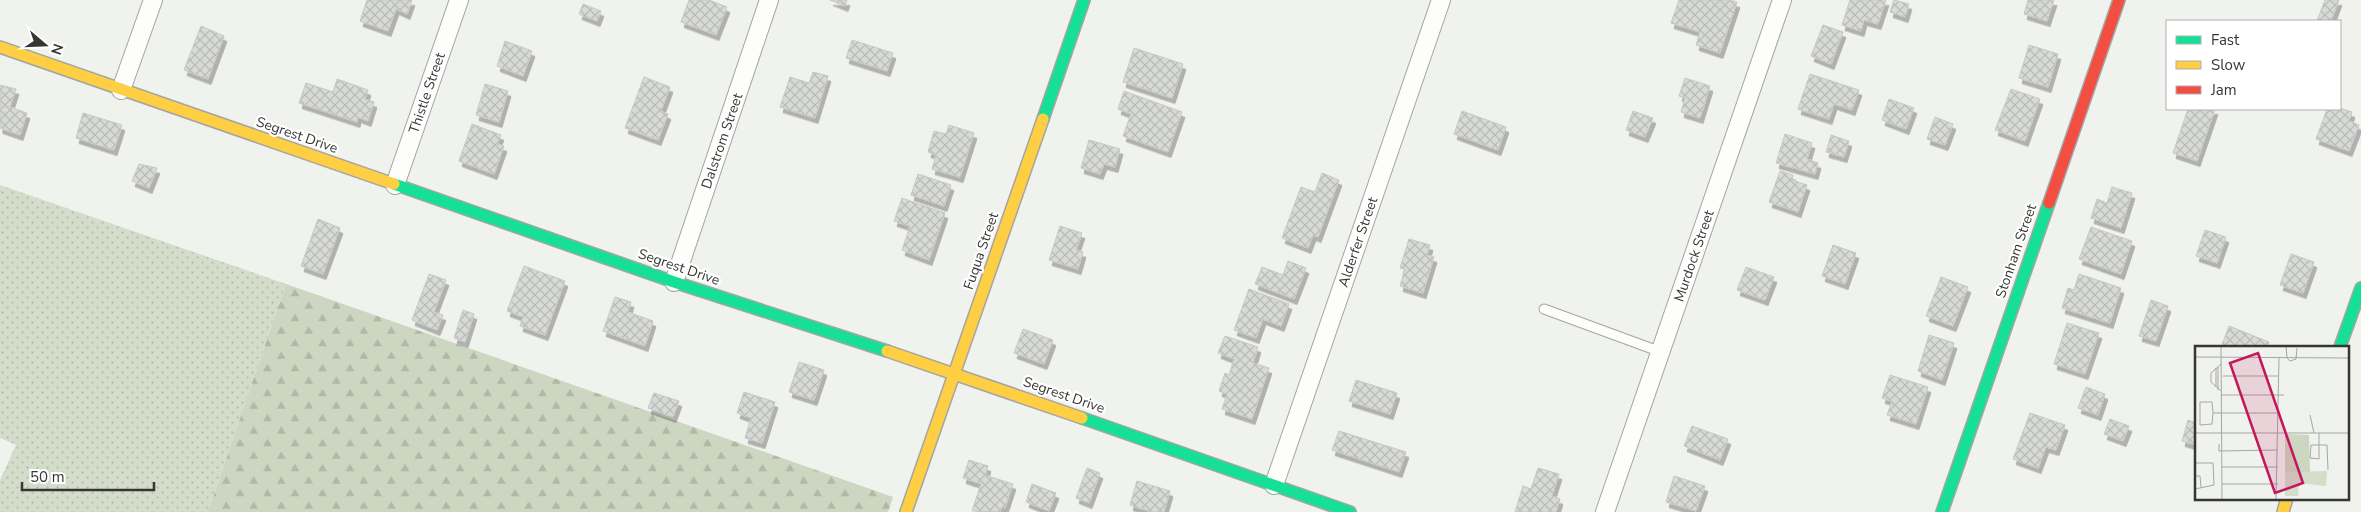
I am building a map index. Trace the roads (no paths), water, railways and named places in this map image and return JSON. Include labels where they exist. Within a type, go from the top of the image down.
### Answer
[{"type":"street","points":[[121,90],[152,0]]},
{"type":"street","name":"Thistle Street","points":[[395,185],[459,0]]},
{"type":"street","name":"Dalstrom Street","points":[[674,282],[769,0]]},
{"type":"street","name":"Fuqua Street","points":[[906,512],[1084,0]]},
{"type":"street","name":"Alderfer Street","points":[[1274,484],[1441,0]]},
{"type":"street","name":"Murdock Street","points":[[1605,512],[1782,0]]},
{"type":"street","name":"Stonham Street","points":[[1942,512],[2119,0]]},
{"type":"street","name":"Segrest Drive","points":[[0,47],[674,282],[954,373],[1350,512]]},
{"type":"street","points":[[2340,346],[2361,288]]},
{"type":"street","points":[[2283,512],[2287,500]]},
{"type":"lane","points":[[1544,309],[1661,352]]}]
